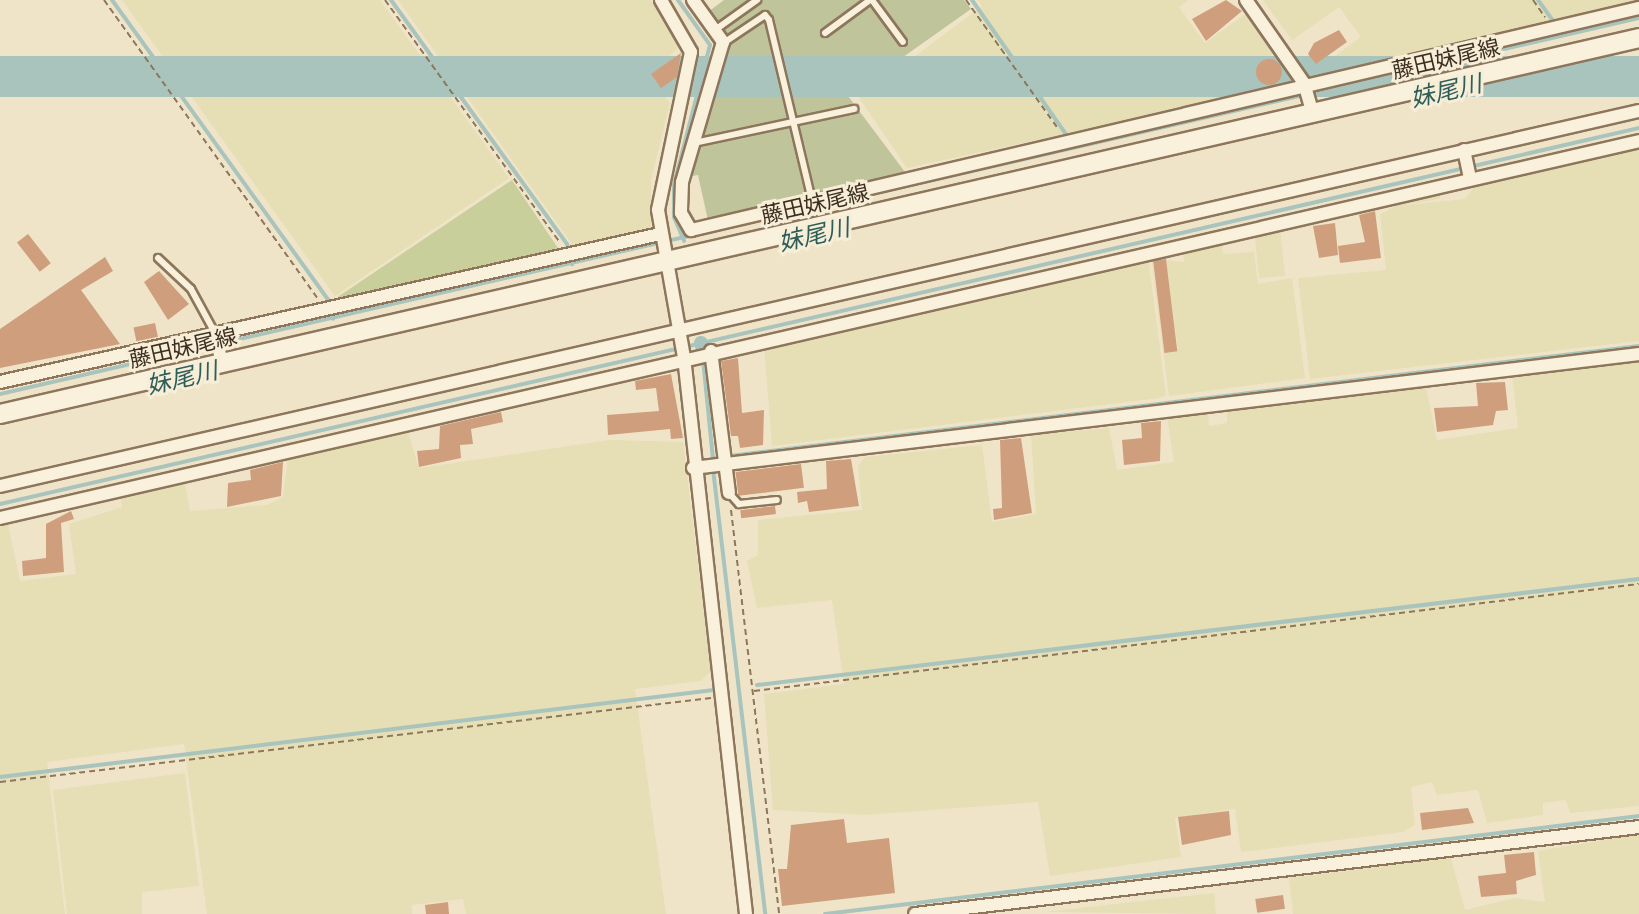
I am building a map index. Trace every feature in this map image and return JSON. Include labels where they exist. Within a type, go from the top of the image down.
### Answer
[{"type":"main road","name":"藤田妹尾線","points":[[0,414],[218,346],[663,251],[1309,98],[1639,38]]},
{"type":"street","points":[[661,0],[691,52],[679,157],[663,251],[681,343],[715,463],[729,493]]},
{"type":"street","points":[[693,0],[723,42],[692,143],[679,157],[680,202],[691,230],[812,204],[1068,141],[1309,98],[1639,8]]},
{"type":"street","points":[[1246,0],[1309,98]]},
{"type":"street","points":[[0,518],[681,343],[711,351],[1468,166],[1639,111]]},
{"type":"street","points":[[0,486],[681,343],[1468,166],[1639,141]]},
{"type":"street","points":[[0,382],[218,346],[329,309],[568,254],[663,251]]},
{"type":"street","points":[[711,351],[720,697],[746,914]]},
{"type":"street","points":[[715,463],[1639,354]]},
{"type":"street","points":[[915,914],[1639,827]]},
{"type":"lane","points":[[715,30],[757,0]]},
{"type":"lane","points":[[825,33],[871,0],[903,42]]},
{"type":"lane","points":[[723,42],[765,15],[795,123],[812,204]]},
{"type":"lane","points":[[692,143],[854,109]]},
{"type":"lane","points":[[158,258],[191,289],[218,346]]},
{"type":"lane","points":[[729,493],[739,504],[777,500]]},
{"type":"path","points":[[104,0],[329,309]]},
{"type":"path","points":[[385,0],[568,254]]},
{"type":"path","points":[[966,0],[1068,141]]},
{"type":"path","points":[[1533,0],[1550,30]]},
{"type":"path","points":[[729,493],[779,914]]},
{"type":"path","points":[[754,691],[1639,584]]},
{"type":"path","points":[[0,782],[720,697]]},
{"type":"shaded area","points":[[122,0],[380,0],[509,178],[335,296]]},
{"type":"shaded area","points":[[398,0],[651,0],[681,45],[649,75],[670,103],[651,180],[651,229],[574,247]]},
{"type":"shaded area","points":[[978,0],[1188,0],[1179,7],[1205,43],[1248,12],[1277,51],[1245,74],[1260,92],[907,168],[859,98],[982,6]]},
{"type":"shaded area","points":[[1263,0],[1639,0],[1639,4],[1322,76],[1317,69],[1361,37],[1339,7],[1292,40]]},
{"type":"shaded area","points":[[1639,145],[1639,341],[1310,379],[1298,278],[1386,270],[1380,214],[1394,207],[1386,202],[1439,189],[1440,199],[1397,206],[1465,199],[1478,182]]},
{"type":"shaded area","points":[[1280,228],[1285,276],[1259,278],[1254,231]]},
{"type":"shaded area","points":[[1222,245],[1223,254],[1254,252],[1258,284],[1292,278],[1305,378],[1169,396],[1151,256]],"holes":[[[1183,253],[1184,262],[1166,260],[1178,350],[1166,352],[1152,258]]]},
{"type":"shaded area","points":[[1148,257],[1166,395],[772,446],[764,346]]},
{"type":"shaded area","points":[[1639,359],[1639,806],[1570,813],[1566,800],[1543,803],[1543,815],[1487,823],[1478,790],[1437,795],[1432,782],[1411,787],[1415,825],[1403,832],[1241,852],[1235,809],[1175,818],[1181,857],[1050,876],[1038,802],[865,815],[773,810],[764,694],[844,684],[832,600],[757,608],[747,561],[758,555],[758,520],[862,510],[858,466],[865,457],[982,445],[992,522],[1036,514],[1031,435],[1109,428],[1117,470],[1174,462],[1167,417],[1208,412],[1209,426],[1227,423],[1227,411],[1426,388],[1437,440],[1518,428],[1512,374]]},
{"type":"shaded area","points":[[408,432],[419,468],[610,440],[683,442],[711,671],[701,681],[635,689],[666,914],[466,914],[463,899],[412,905],[412,914],[207,914],[184,744],[47,762],[65,914],[0,914],[0,526],[8,524],[20,581],[76,574],[69,524],[122,507],[121,499],[185,483],[190,511],[267,505],[283,497],[288,457]]},
{"type":"shaded area","points":[[185,773],[199,886],[142,892],[142,914],[67,914],[53,790]]},
{"type":"shaded area","points":[[1639,834],[1639,914],[1293,914],[1289,878],[1451,858],[1465,910],[1515,898],[1545,902],[1538,851]]},
{"type":"shaded area","points":[[1214,893],[1216,914],[1045,912],[1159,899]]},
{"type":"green space","points":[[724,0],[964,0],[971,9],[848,96],[905,172],[904,180],[709,225],[698,175],[687,177],[727,46],[708,12]]},
{"type":"green space","points":[[512,180],[560,251],[335,303],[339,296]]},
{"type":"water","name":"妹尾川","points":[[0,56],[1639,56],[1639,97],[0,97]]},
{"type":"pier","points":[[680,268],[689,317],[666,321],[657,272]]},
{"type":"building","points":[[1226,0],[1242,11],[1206,41],[1192,19]]},
{"type":"building","points":[[1339,30],[1347,42],[1316,64],[1308,54],[1314,43]]},
{"type":"building","points":[[681,53],[677,77],[661,88],[651,74]]},
{"type":"building","points":[[1269,59],[1278,63],[1282,72],[1278,81],[1269,85],[1260,81],[1256,72],[1260,63]]},
{"type":"building","points":[[1375,211],[1381,258],[1340,263],[1338,246],[1365,242],[1359,215]]},
{"type":"building","points":[[1335,223],[1338,255],[1319,258],[1313,226]]},
{"type":"building","points":[[28,234],[51,263],[40,272],[17,243]]},
{"type":"building","points":[[105,257],[113,271],[81,290],[120,344],[0,368],[0,329]]},
{"type":"building","points":[[1166,259],[1177,351],[1164,353],[1153,261]]},
{"type":"building","points":[[159,271],[189,304],[168,320],[144,282]]},
{"type":"building","points":[[155,323],[158,337],[136,341],[133,328]]},
{"type":"building","points":[[738,358],[742,413],[764,410],[763,445],[740,448],[738,436],[731,436],[721,361]]},
{"type":"building","points":[[671,374],[683,438],[671,439],[670,429],[608,435],[607,415],[659,411],[656,388],[636,390],[635,381]]},
{"type":"building","points":[[1505,382],[1508,410],[1496,411],[1493,425],[1437,432],[1434,408],[1478,406],[1476,383]]},
{"type":"building","points":[[501,412],[503,422],[471,429],[473,444],[460,445],[461,458],[419,467],[417,451],[439,449],[440,426]]},
{"type":"building","points":[[1161,421],[1160,461],[1124,465],[1122,440],[1142,438],[1141,423]]},
{"type":"building","points":[[1021,438],[1032,513],[994,520],[993,509],[1002,508],[1000,440]]},
{"type":"building","points":[[851,459],[859,506],[809,512],[807,501],[798,503],[797,492],[827,489],[826,461]]},
{"type":"building","points":[[283,462],[281,496],[227,507],[228,483],[251,480],[250,470]]},
{"type":"building","points":[[801,464],[804,488],[738,496],[735,472]]},
{"type":"building","points":[[775,506],[776,514],[741,518],[740,510]]},
{"type":"building","points":[[71,511],[74,519],[61,523],[64,572],[23,576],[22,561],[46,558],[46,524]]},
{"type":"building","points":[[1468,808],[1474,823],[1422,830],[1420,813]]},
{"type":"building","points":[[1229,811],[1231,835],[1182,845],[1178,817]]},
{"type":"building","points":[[844,819],[847,843],[889,838],[895,893],[782,906],[778,869],[787,869],[791,825]]},
{"type":"building","points":[[1534,852],[1536,875],[1516,881],[1517,894],[1481,897],[1478,876],[1506,873],[1504,855]]},
{"type":"building","points":[[1283,895],[1285,909],[1257,913],[1255,899]]},
{"type":"building","points":[[448,902],[449,914],[426,914],[425,905]]},
{"type":"waterway","points":[[112,0],[330,302],[333,319]]},
{"type":"waterway","points":[[391,0],[567,244],[572,264]]},
{"type":"waterway","points":[[678,0],[710,45],[674,184],[674,217],[684,241]]},
{"type":"waterway","points":[[972,0],[1070,140]]},
{"type":"waterway","points":[[1538,0],[1554,22]]},
{"type":"waterway","name":"妹尾川","points":[[0,394],[1639,18]]},
{"type":"waterway","points":[[1278,35],[1307,76]]},
{"type":"waterway","points":[[0,504],[1639,128]]},
{"type":"waterway","points":[[713,458],[1639,346]]},
{"type":"waterway","points":[[703,359],[713,460]]},
{"type":"waterway","points":[[713,469],[765,914]]},
{"type":"waterway","points":[[757,685],[1639,579]]},
{"type":"waterway","points":[[0,777],[714,690]]},
{"type":"waterway","points":[[825,914],[1639,816]]}]
